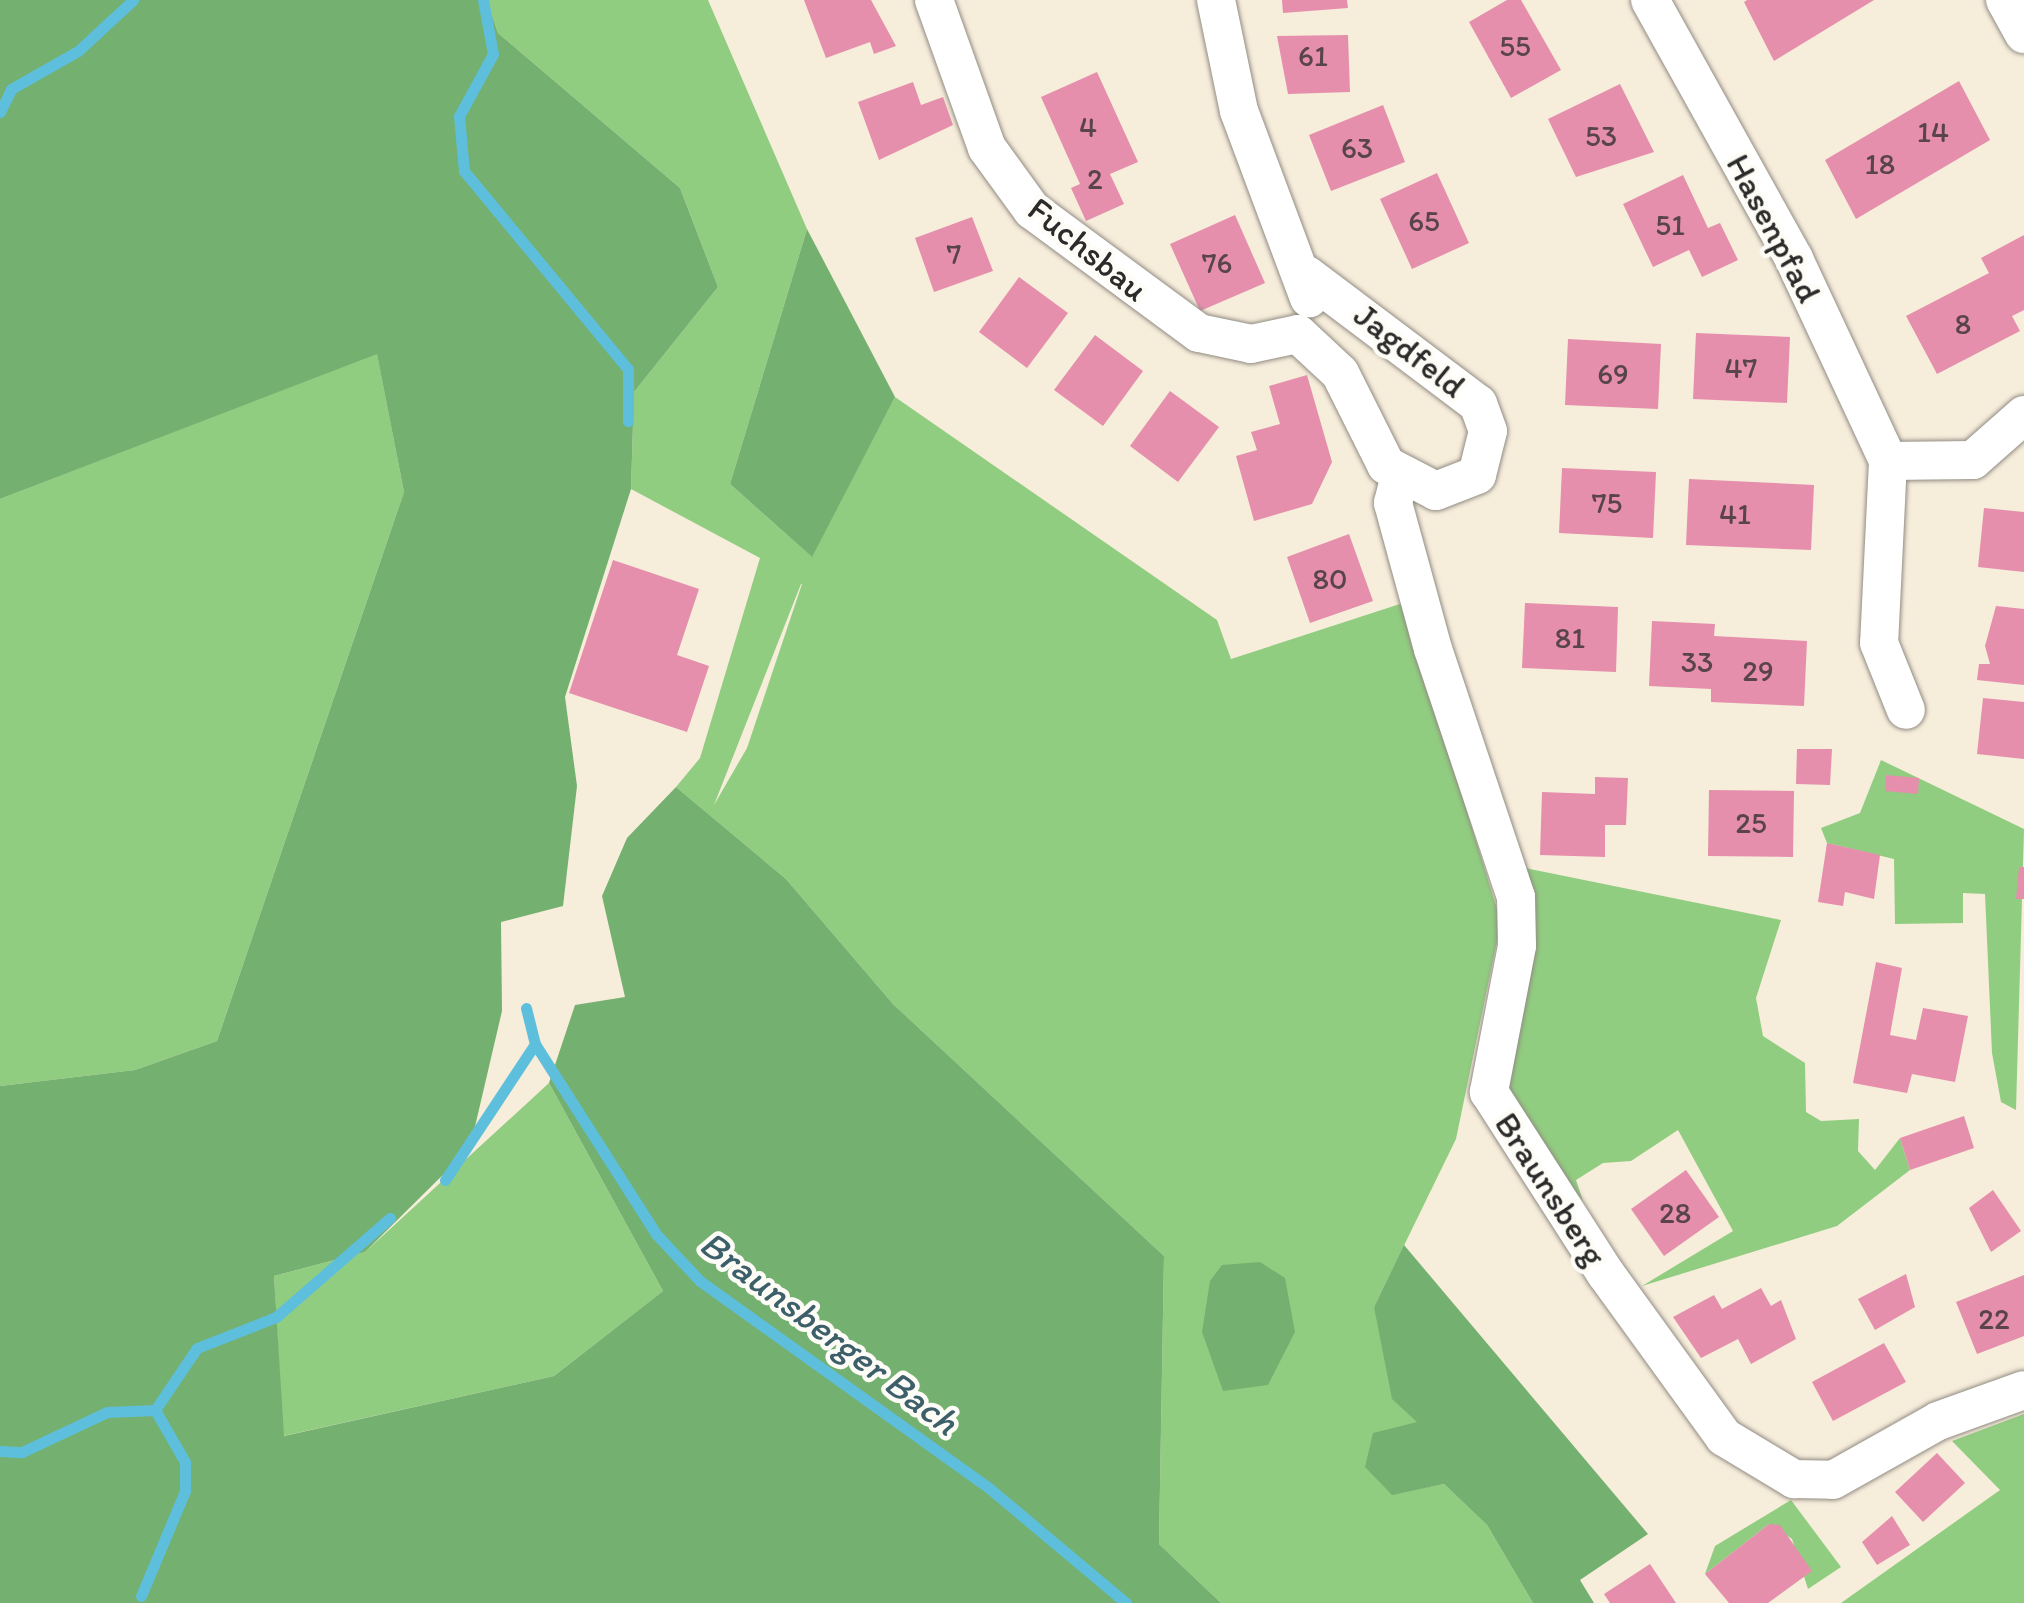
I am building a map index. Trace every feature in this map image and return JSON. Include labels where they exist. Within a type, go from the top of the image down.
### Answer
[{"type":"street","name":"Fuchsbau","points":[[934,0],[987,148],[1032,210],[1199,333],[1251,344],[1298,334]]},
{"type":"street","name":"Jagdfeld","points":[[1216,0],[1239,112],[1308,276],[1485,416],[1485,460],[1466,484],[1436,491],[1400,474],[1374,450],[1340,373],[1298,334],[1308,276]]},
{"type":"street","name":"Hasenpfad","points":[[1650,0],[1794,259],[1888,461],[1879,643],[1906,710]]},
{"type":"street","points":[[2006,0],[2024,34]]},
{"type":"street","points":[[1888,461],[1973,460],[2024,415]]},
{"type":"street","name":"Braunsberg","points":[[1400,474],[1393,503],[1433,648],[1516,897],[1517,946],[1488,1092],[1606,1274],[1724,1437],[1794,1479],[1833,1480],[1938,1421],[2024,1390]]},
{"type":"green space","points":[[0,0],[487,0],[498,33],[680,188],[718,287],[634,392],[631,489],[565,697],[577,786],[563,906],[501,922],[502,1011],[470,1148],[365,1252],[274,1276],[284,1436],[554,1376],[663,1291],[549,1083],[575,1005],[625,997],[602,896],[627,838],[676,787],[786,879],[893,1004],[1164,1256],[1159,1544],[1221,1603],[0,1603],[0,1086],[135,1070],[217,1041],[404,492],[377,354],[0,499]]},
{"type":"green space","points":[[487,0],[708,0],[807,229],[730,484],[811,556],[895,397],[1217,620],[1231,659],[1403,603],[1501,922],[1456,1139],[1374,1307],[1418,1422],[1392,1494],[1444,1484],[1487,1525],[1533,1603],[1221,1603],[1159,1544],[1164,1256],[893,1004],[786,879],[676,787],[700,758],[760,558],[631,489],[634,392],[718,287],[680,188],[498,33]],"holes":[[[802,584],[747,748],[714,805]]]},
{"type":"green space","points":[[807,229],[895,397],[812,557],[730,484]]},
{"type":"green space","points":[[377,353],[404,492],[217,1041],[135,1070],[0,1086],[0,499]]},
{"type":"green space","points":[[1881,760],[2024,829],[2016,1110],[2001,1102],[1992,1053],[1985,894],[1963,893],[1963,923],[1895,924],[1894,859],[1827,843],[1821,828],[1860,813]]},
{"type":"green space","points":[[1525,868],[1781,920],[1756,998],[1763,1036],[1805,1063],[1806,1112],[1821,1121],[1859,1119],[1858,1151],[1875,1170],[1900,1138],[1910,1170],[1837,1226],[1642,1286],[1733,1231],[1678,1130],[1631,1161],[1603,1163],[1576,1180],[1583,1201],[1522,1126],[1503,1071]]},
{"type":"green space","points":[[549,1083],[663,1291],[554,1376],[283,1436],[274,1276],[365,1252]]},
{"type":"green space","points":[[1404,1245],[1648,1534],[1580,1580],[1594,1603],[1533,1603],[1487,1525],[1444,1484],[1392,1495],[1365,1467],[1373,1433],[1417,1422],[1392,1399],[1374,1307]]},
{"type":"green space","points":[[1260,1262],[1285,1278],[1295,1332],[1268,1385],[1223,1391],[1202,1332],[1210,1281],[1222,1265]]},
{"type":"green space","points":[[2024,1414],[2024,1603],[1841,1603],[2000,1490],[1952,1441]]},
{"type":"green space","points":[[1791,1500],[1841,1567],[1808,1589],[1792,1539],[1769,1524],[1705,1574],[1715,1546]]},
{"type":"building","points":[[804,0],[871,0],[896,46],[874,54],[870,42],[826,58]]},
{"type":"building","points":[[1282,0],[1347,0],[1348,8],[1283,13]]},
{"type":"building","points":[[1507,0],[1521,0],[1561,70],[1511,98],[1469,22]]},
{"type":"building","points":[[1747,0],[1874,0],[1774,61],[1744,2]]},
{"type":"building","points":[[1348,35],[1350,92],[1288,94],[1277,36]]},
{"type":"building","points":[[1097,72],[1138,162],[1110,174],[1124,204],[1086,221],[1071,188],[1080,184],[1041,97]]},
{"type":"building","points":[[1959,81],[1990,140],[1856,219],[1825,160]]},
{"type":"building","points":[[913,82],[921,105],[943,97],[953,125],[879,160],[858,102]]},
{"type":"building","points":[[1620,84],[1654,152],[1576,177],[1548,119]]},
{"type":"building","points":[[1383,105],[1405,162],[1331,191],[1309,135]]},
{"type":"building","points":[[1437,173],[1469,243],[1412,269],[1380,199]]},
{"type":"building","points":[[1683,175],[1708,228],[1720,223],[1738,260],[1702,277],[1689,250],[1653,267],[1623,204]]},
{"type":"building","points":[[1235,215],[1265,283],[1200,311],[1170,244]]},
{"type":"building","points":[[972,217],[993,271],[934,292],[915,238]]},
{"type":"building","points":[[2024,235],[2024,310],[2012,316],[2020,331],[1937,374],[1906,316],[1989,273],[1981,258]]},
{"type":"building","points":[[1019,277],[1068,313],[1027,368],[979,332]]},
{"type":"building","points":[[1696,333],[1790,337],[1787,403],[1693,399]]},
{"type":"building","points":[[1095,335],[1143,371],[1103,426],[1054,390]]},
{"type":"building","points":[[1568,339],[1661,344],[1658,409],[1565,405]]},
{"type":"building","points":[[1307,375],[1332,462],[1312,504],[1254,521],[1236,456],[1257,450],[1251,432],[1280,424],[1269,386]]},
{"type":"building","points":[[1170,391],[1219,427],[1178,482],[1130,446]]},
{"type":"building","points":[[1562,468],[1656,472],[1653,538],[1559,533]]},
{"type":"building","points":[[1689,479],[1814,485],[1811,550],[1686,545]]},
{"type":"building","points":[[1984,508],[2024,512],[2024,572],[1978,567]]},
{"type":"building","points":[[1349,534],[1373,601],[1310,623],[1287,557]]},
{"type":"building","points":[[613,560],[699,589],[677,655],[709,666],[687,732],[569,693]]},
{"type":"building","points":[[1525,603],[1618,607],[1616,672],[1522,668]]},
{"type":"building","points":[[1996,606],[2024,609],[2024,685],[1977,680],[1979,664],[1990,664],[1985,646]]},
{"type":"building","points":[[1652,621],[1715,624],[1714,636],[1807,641],[1804,706],[1711,702],[1711,689],[1649,686]]},
{"type":"building","points":[[1983,698],[2024,702],[2024,759],[1977,754]]},
{"type":"building","points":[[1797,749],[1832,749],[1830,785],[1796,784]]},
{"type":"building","points":[[1886,775],[1919,778],[1918,794],[1885,791]]},
{"type":"building","points":[[1595,777],[1628,778],[1626,825],[1605,825],[1605,857],[1540,855],[1542,792],[1595,794]]},
{"type":"building","points":[[1709,790],[1794,791],[1793,857],[1708,856]]},
{"type":"building","points":[[1827,843],[1880,855],[1874,899],[1845,892],[1843,906],[1818,902]]},
{"type":"building","points":[[2019,867],[2024,867],[2024,899],[2016,899]]},
{"type":"building","points":[[1876,962],[1902,968],[1890,1035],[1916,1040],[1923,1008],[1968,1016],[1955,1082],[1912,1074],[1907,1093],[1853,1083]]},
{"type":"building","points":[[1964,1116],[1974,1148],[1910,1170],[1900,1138]]},
{"type":"building","points":[[1686,1170],[1719,1217],[1664,1256],[1631,1209]]},
{"type":"building","points":[[1993,1190],[2021,1231],[1991,1252],[1969,1208]]},
{"type":"building","points":[[1906,1274],[1915,1307],[1875,1330],[1858,1299]]},
{"type":"building","points":[[2024,1275],[2024,1336],[1977,1354],[1956,1302]]},
{"type":"building","points":[[1761,1288],[1771,1306],[1781,1300],[1796,1339],[1751,1364],[1738,1339],[1701,1358],[1673,1317],[1714,1295],[1722,1309]]},
{"type":"building","points":[[1884,1343],[1906,1382],[1833,1421],[1812,1382]]},
{"type":"building","points":[[1937,1453],[1965,1483],[1923,1522],[1895,1492]]},
{"type":"building","points":[[1892,1516],[1910,1545],[1877,1565],[1862,1542]]},
{"type":"building","points":[[1769,1524],[1780,1525],[1812,1571],[1768,1603],[1729,1603],[1705,1574]]},
{"type":"building","points":[[1650,1564],[1676,1603],[1610,1603],[1604,1594]]},
{"type":"waterway","points":[[0,112],[11,89],[78,51],[133,0]]},
{"type":"waterway","name":"Braunsberger Bach","points":[[483,0],[493,54],[459,116],[464,171],[628,369],[628,421]]},
{"type":"waterway","name":"Braunsberger Bach","points":[[526,1008],[535,1044],[656,1234],[700,1281],[989,1488],[1126,1603]]},
{"type":"waterway","points":[[445,1180],[535,1044]]},
{"type":"waterway","points":[[0,1451],[22,1452],[107,1412],[155,1410],[197,1348],[276,1317],[390,1218]]},
{"type":"waterway","points":[[141,1596],[185,1491],[185,1462],[155,1410]]}]
